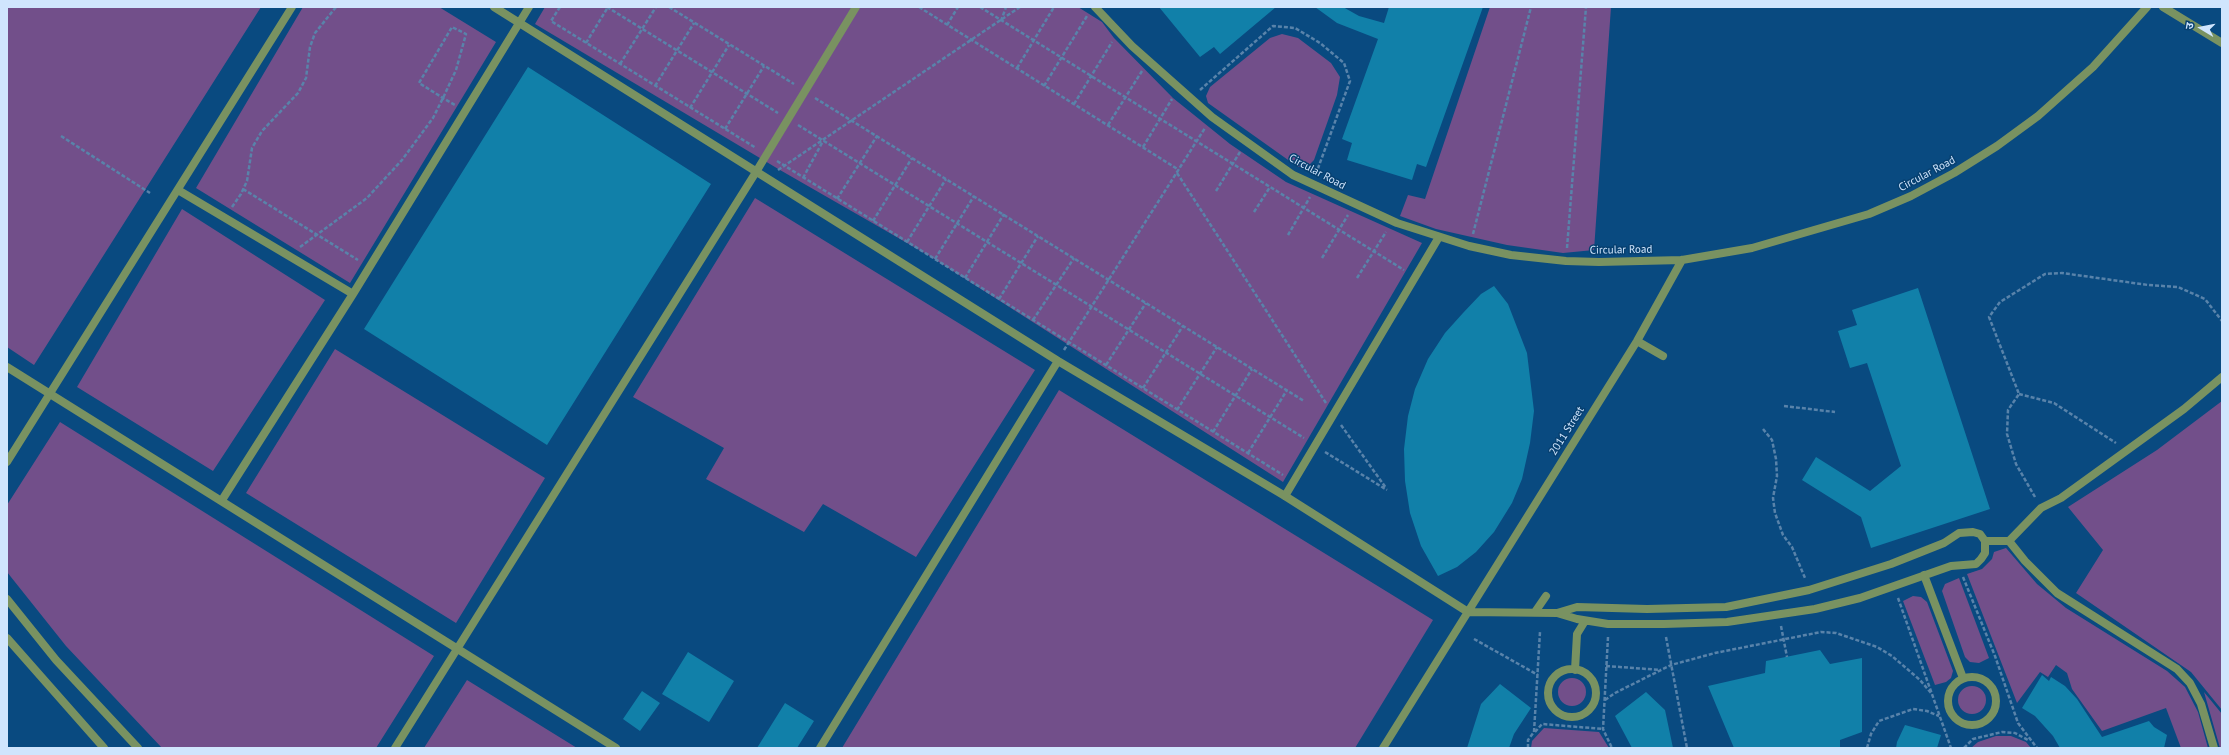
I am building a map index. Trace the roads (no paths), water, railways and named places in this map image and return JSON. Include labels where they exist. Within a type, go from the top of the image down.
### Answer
[{"type":"street","points":[[7,462],[292,7]]},
{"type":"street","points":[[494,7],[1058,361],[1285,496],[1468,612],[1557,613],[1585,621],[1608,624],[1727,622],[1815,609],[1860,598],[1951,566],[1976,564],[1985,553],[1986,541],[1980,534],[1973,532],[1959,533],[1944,543],[1891,564],[1809,590],[1726,607],[1647,609],[1577,607],[1557,613]]},
{"type":"street","points":[[222,500],[353,294],[368,267],[529,7]]},
{"type":"street","points":[[395,748],[756,172],[856,7]]},
{"type":"street","name":"Circular Road","points":[[1095,7],[1118,31],[1190,99],[1212,117],[1293,175],[1393,221],[1439,237],[1469,246],[1511,255],[1566,261],[1682,260],[1752,248],[1869,214],[1911,196],[1954,173],[1997,146],[2038,116],[2093,67],[2147,7]]},
{"type":"street","points":[[2163,7],[2222,43]]},
{"type":"street","points":[[178,190],[353,294]]},
{"type":"street","points":[[1285,496],[1439,237]]},
{"type":"street","name":"2011 Street","points":[[1383,748],[1637,341],[1682,260]]},
{"type":"street","points":[[1637,341],[1663,356]]},
{"type":"street","points":[[820,748],[1058,361]]},
{"type":"street","points":[[7,367],[51,393],[456,649],[616,748]]},
{"type":"street","points":[[1986,541],[2009,541],[2041,508],[2061,498],[2184,409],[2222,377]]},
{"type":"street","points":[[2009,541],[2025,561],[2057,593],[2177,669],[2190,683],[2201,704],[2214,748]]},
{"type":"street","points":[[1924,575],[1963,678]]},
{"type":"street","points":[[1535,612],[1546,596]]},
{"type":"street","points":[[7,599],[56,660],[138,748]]},
{"type":"street","points":[[1575,670],[1577,634],[1585,621]]},
{"type":"street","points":[[7,638],[104,748]]},
{"type":"street","points":[[1569,669],[1575,670],[1584,671],[1591,677],[1597,691],[1596,699],[1587,713],[1572,718],[1564,716],[1552,706],[1548,691],[1554,676],[1569,669]]},
{"type":"street","points":[[1975,676],[1986,680],[1995,693],[1995,709],[1984,722],[1969,725],[1962,723],[1950,712],[1948,696],[1951,689],[1963,678],[1975,676]]}]
